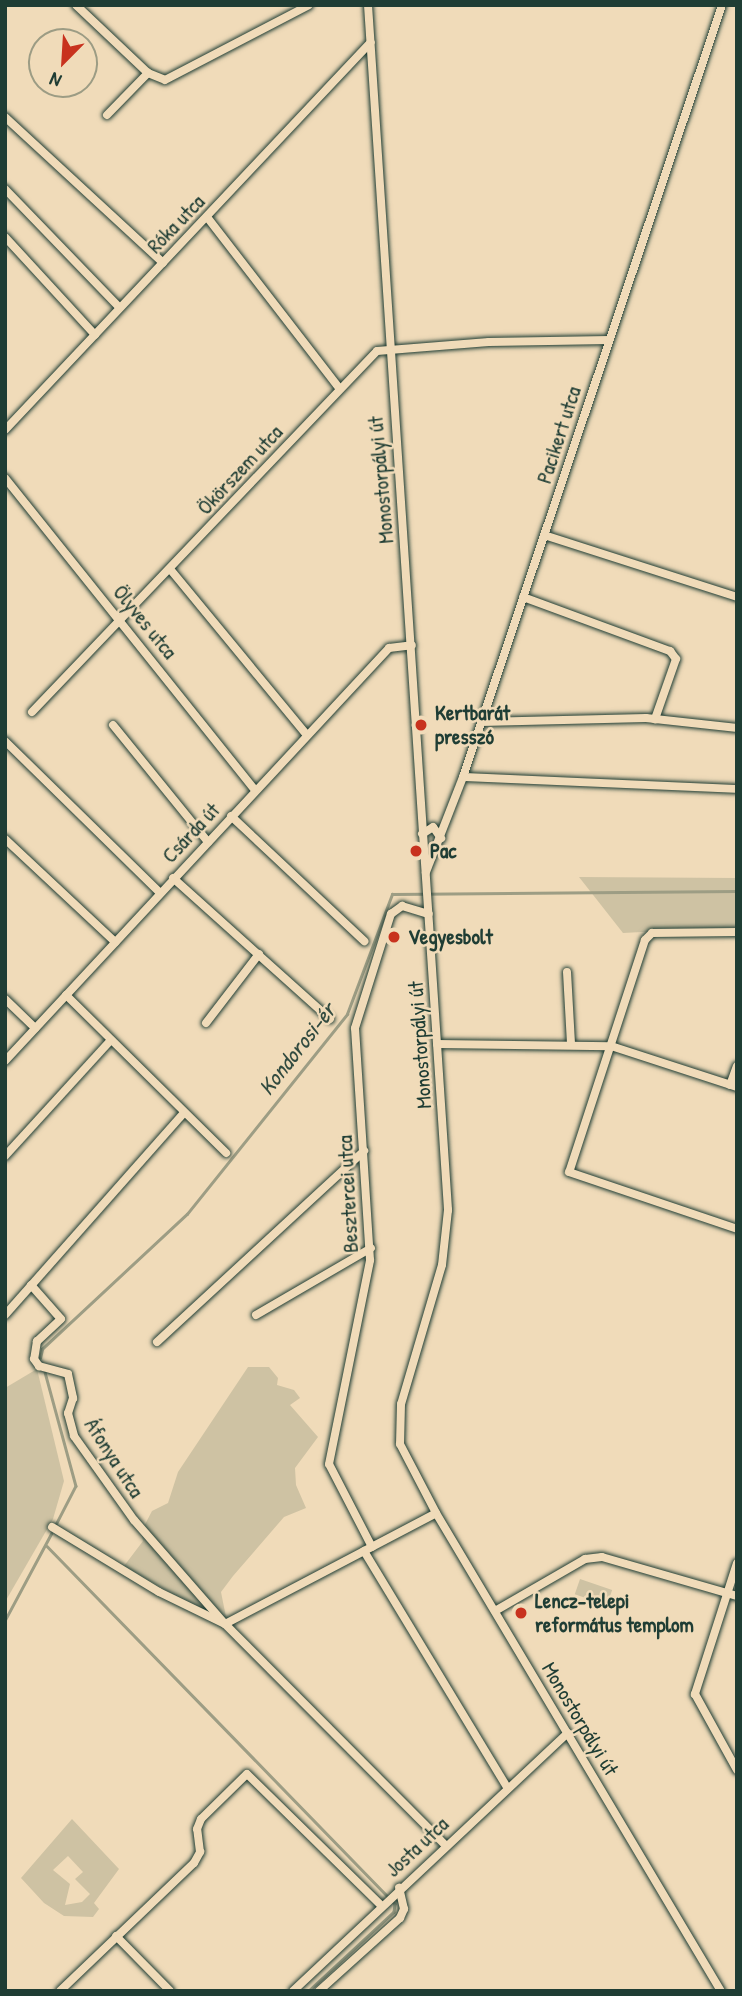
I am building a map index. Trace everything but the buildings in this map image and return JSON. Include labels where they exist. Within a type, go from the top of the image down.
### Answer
[{"type":"street","points":[[76,5],[148,73],[165,80],[309,5]]},
{"type":"street","name":"Monostorpályi út","points":[[368,5],[388,350],[412,645],[448,1230],[438,1279],[401,1404],[398,1430],[408,1466],[721,1991]]},
{"type":"street","name":"Pacikert utca","points":[[425,875],[463,777],[722,5]]},
{"type":"street","name":"Róka utca","points":[[5,430],[371,42]]},
{"type":"street","points":[[107,115],[148,73]]},
{"type":"street","points":[[5,117],[163,263]]},
{"type":"street","points":[[5,189],[120,307]]},
{"type":"street","points":[[207,217],[340,389]]},
{"type":"street","points":[[5,237],[95,335]]},
{"type":"street","points":[[388,350],[610,340]]},
{"type":"street","name":"Ökörszem utca","points":[[32,712],[122,621],[377,351],[388,350]]},
{"type":"street","name":"Ölyves utca","points":[[5,478],[255,790]]},
{"type":"street","points":[[544,535],[737,597]]},
{"type":"street","points":[[170,569],[307,735]]},
{"type":"street","points":[[523,597],[670,651],[676,659],[655,719]]},
{"type":"street","name":"Csárda út","points":[[5,1060],[389,648],[412,645]]},
{"type":"street","points":[[481,722],[655,719],[737,727]]},
{"type":"street","points":[[113,725],[208,842]]},
{"type":"street","points":[[5,741],[160,893]]},
{"type":"street","points":[[463,777],[737,789]]},
{"type":"street","points":[[231,816],[363,941]]},
{"type":"street","points":[[422,836],[433,827],[441,838]]},
{"type":"street","points":[[5,839],[115,942]]},
{"type":"street","points":[[173,878],[330,1018]]},
{"type":"street","name":"Besztercei utca","points":[[429,914],[402,906],[391,914],[357,1017],[371,1248],[329,1464],[368,1549],[507,1787]]},
{"type":"street","points":[[737,932],[652,933],[634,969],[615,1047],[569,1172],[737,1229]]},
{"type":"street","points":[[206,1023],[259,954]]},
{"type":"street","points":[[567,972],[571,1044]]},
{"type":"street","points":[[66,995],[183,1114],[226,1153]]},
{"type":"street","points":[[5,999],[35,1028]]},
{"type":"street","points":[[5,1156],[111,1040]]},
{"type":"street","points":[[437,1044],[571,1044],[615,1047],[734,1086],[737,1066]]},
{"type":"street","points":[[5,1315],[183,1114]]},
{"type":"street","points":[[157,1342],[364,1151]]},
{"type":"street","points":[[256,1315],[371,1248]]},
{"type":"street","name":"Áfonya utca","points":[[31,1285],[61,1317],[60,1324],[37,1341],[33,1354],[40,1366],[65,1371],[70,1378],[68,1413],[74,1436],[134,1520],[225,1624],[445,1845]]},
{"type":"street","points":[[225,1624],[436,1513]]},
{"type":"street","name":"Áfonya utca","points":[[52,1527],[159,1592],[225,1624]]},
{"type":"street","points":[[495,1611],[585,1559],[602,1557],[737,1596]]},
{"type":"street","points":[[737,1563],[695,1694],[737,1770]]},
{"type":"street","name":"Josta utca","points":[[293,1991],[445,1845],[568,1733]]},
{"type":"street","points":[[60,1991],[194,1863],[200,1852],[197,1829],[201,1819],[247,1774],[254,1776],[404,1909],[400,1917],[319,1991]]},
{"type":"street","points":[[116,1936],[170,1991]]},
{"type":"shaded area","points":[[579,877],[737,878],[737,927],[623,933]]},
{"type":"shaded area","points":[[248,1367],[269,1367],[278,1378],[277,1385],[294,1390],[300,1398],[290,1405],[318,1437],[295,1468],[296,1485],[306,1508],[284,1517],[233,1576],[221,1592],[226,1617],[213,1617],[124,1566],[143,1541],[141,1532],[152,1511],[168,1503],[178,1472]]},
{"type":"shaded area","points":[[37,1369],[64,1481],[53,1519],[5,1602],[5,1388]]},
{"type":"shaded area","points":[[580,1579],[612,1590],[607,1605],[575,1594]]},
{"type":"shaded area","points":[[72,1819],[119,1869],[94,1903],[99,1909],[93,1917],[64,1916],[44,1903],[21,1878]],"holes":[[[68,1856],[83,1872],[75,1879],[90,1894],[82,1902],[65,1905],[70,1884],[53,1870]]]},
{"type":"waterway","name":"Kondorosi-ér","points":[[40,1358],[42,1349],[187,1214],[347,1014],[392,894],[737,891]]},
{"type":"waterway","name":"Kondorosi-ér","points":[[45,1372],[76,1486],[57,1523]]},
{"type":"waterway","name":"Kondorosi-ér","points":[[5,1620],[51,1534]]},
{"type":"waterway","points":[[47,1546],[395,1904],[394,1912],[309,1991]]},
{"type":"place","name":"Kertbarát presszó","points":[[421,725]]},
{"type":"place","name":"Pac","points":[[416,851]]},
{"type":"place","name":"Vegyesbolt","points":[[394,937]]},
{"type":"place","name":"Lencz-telepi református templom","points":[[521,1613]]}]
